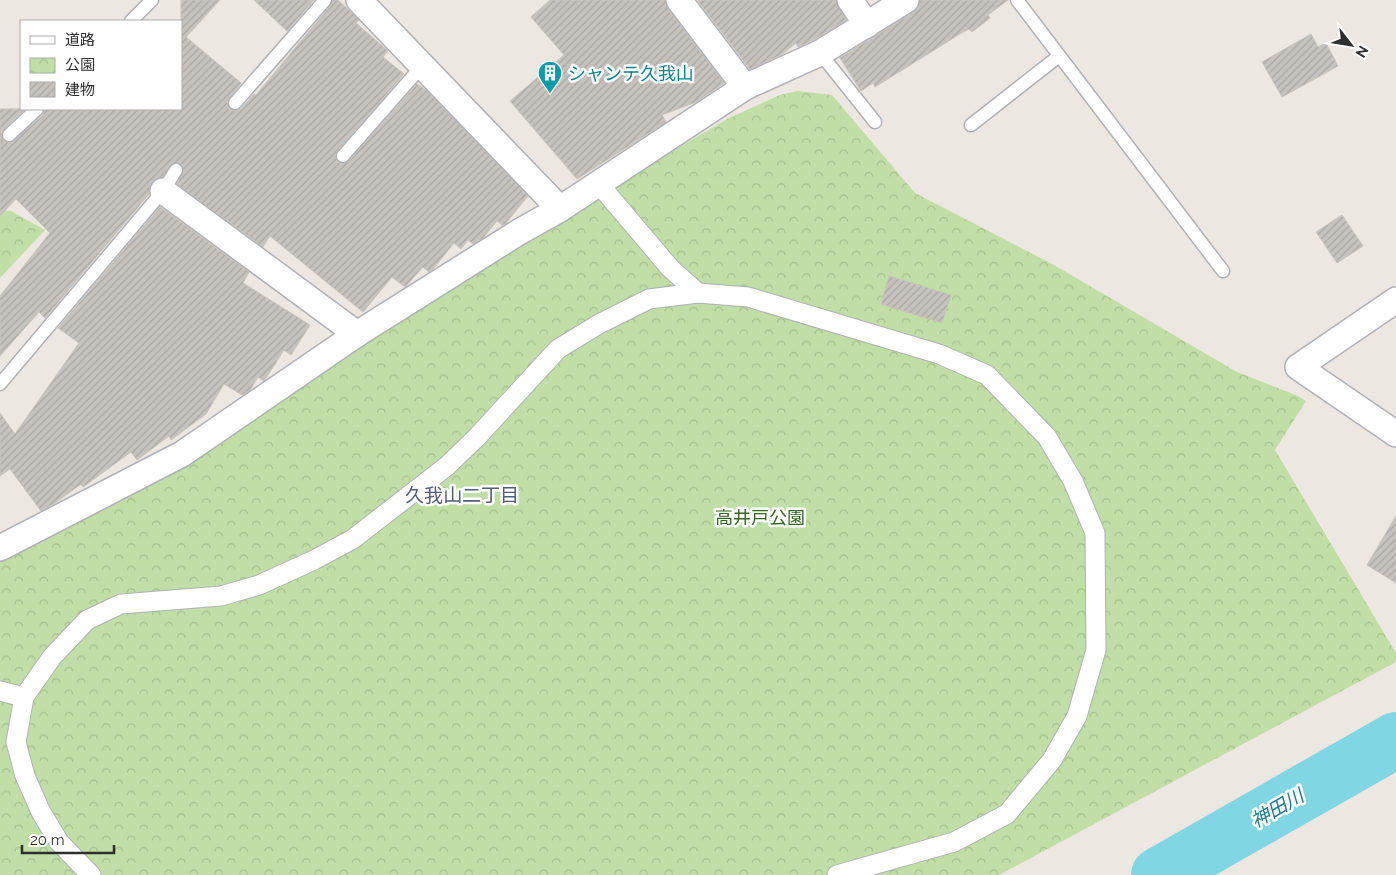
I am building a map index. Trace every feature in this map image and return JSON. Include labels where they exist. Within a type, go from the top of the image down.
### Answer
[{"type":"street","points":[[359,0],[560,209]]},
{"type":"street","points":[[679,0],[745,87]]},
{"type":"street","points":[[850,0],[867,25]]},
{"type":"street","points":[[0,548],[182,454],[357,334],[518,232],[560,209],[745,87],[820,53],[906,0]]},
{"type":"street","points":[[599,184],[664,262],[698,293]]},
{"type":"street","points":[[163,191],[357,334]]},
{"type":"street","points":[[91,875],[59,842],[41,812],[26,776],[16,742],[24,697],[52,657],[87,620],[121,604],[221,596],[259,585],[314,560],[352,539],[447,466],[477,437],[558,349],[600,324],[650,299],[698,293],[748,297],[939,354],[987,376],[1047,437],[1073,481],[1095,533],[1096,650],[1077,716],[1052,760],[1007,814],[954,842],[837,875]]},
{"type":"street","points":[[1396,300],[1298,367],[1396,434]]},
{"type":"street","points":[[0,691],[24,697]]},
{"type":"lane","points":[[132,20],[152,0]]},
{"type":"lane","points":[[235,103],[325,0]]},
{"type":"lane","points":[[1018,0],[1222,271]]},
{"type":"lane","points":[[820,53],[875,122]]},
{"type":"lane","points":[[971,125],[1059,56]]},
{"type":"lane","points":[[343,156],[422,66]]},
{"type":"lane","points":[[9,135],[36,110]]},
{"type":"lane","points":[[0,384],[163,191],[176,170]]},
{"type":"green space","name":"高井戸公園","points":[[797,91],[832,95],[915,193],[1054,265],[1237,372],[1298,396],[1306,401],[1275,450],[1396,653],[1396,662],[999,875],[0,875],[0,559],[529,236],[727,119],[780,95]]},
{"type":"green space","points":[[0,210],[11,211],[45,230],[0,278]]},
{"type":"building","points":[[181,0],[220,0],[186,37],[241,83],[227,101],[229,109],[234,111],[241,109],[254,94],[256,95],[331,5],[333,0],[338,0],[359,20],[356,23],[388,51],[383,57],[404,74],[337,151],[335,155],[337,162],[342,164],[349,161],[417,84],[426,90],[528,196],[505,224],[502,225],[497,221],[483,238],[473,244],[468,240],[461,249],[454,243],[434,268],[429,272],[423,267],[405,287],[392,277],[363,312],[270,236],[263,247],[177,184],[184,170],[180,163],[173,163],[162,177],[152,182],[149,194],[45,318],[39,312],[0,356],[0,296],[50,233],[16,199],[0,216],[0,109],[24,110],[1,132],[3,140],[10,143],[43,115],[45,110],[182,110]]},
{"type":"building","points":[[254,0],[314,0],[287,31]]},
{"type":"building","points":[[550,0],[665,0],[668,9],[724,83],[696,102],[662,115],[666,122],[577,179],[510,101],[564,55],[531,17]]},
{"type":"building","points":[[836,0],[846,20],[813,40],[798,47],[796,43],[781,55],[750,69],[698,1]]},
{"type":"building","points":[[920,0],[1008,0],[988,15],[990,18],[972,32],[969,29],[963,32],[875,87],[873,83],[861,91],[840,58],[914,12]]},
{"type":"building","points":[[1311,34],[1318,47],[1326,43],[1338,66],[1282,97],[1262,62]]},
{"type":"building","points":[[160,207],[249,272],[243,283],[310,325],[291,355],[284,350],[264,381],[258,377],[250,390],[242,395],[224,384],[206,414],[171,440],[169,436],[137,460],[131,452],[83,487],[81,484],[41,511],[10,469],[0,476],[0,413],[15,434],[79,343],[58,328]]},
{"type":"building","points":[[1342,215],[1363,246],[1337,263],[1316,232]]},
{"type":"building","points":[[889,276],[951,295],[942,323],[881,304]]},
{"type":"building","points":[[1396,516],[1396,583],[1367,565]]},
{"type":"waterway","name":"神田川","points":[[1159,875],[1396,740]]},
{"type":"place","name":"シャンテ久我山","points":[[550,94]]},
{"type":"district","name":"久我山二丁目","points":[[462,495]]}]
